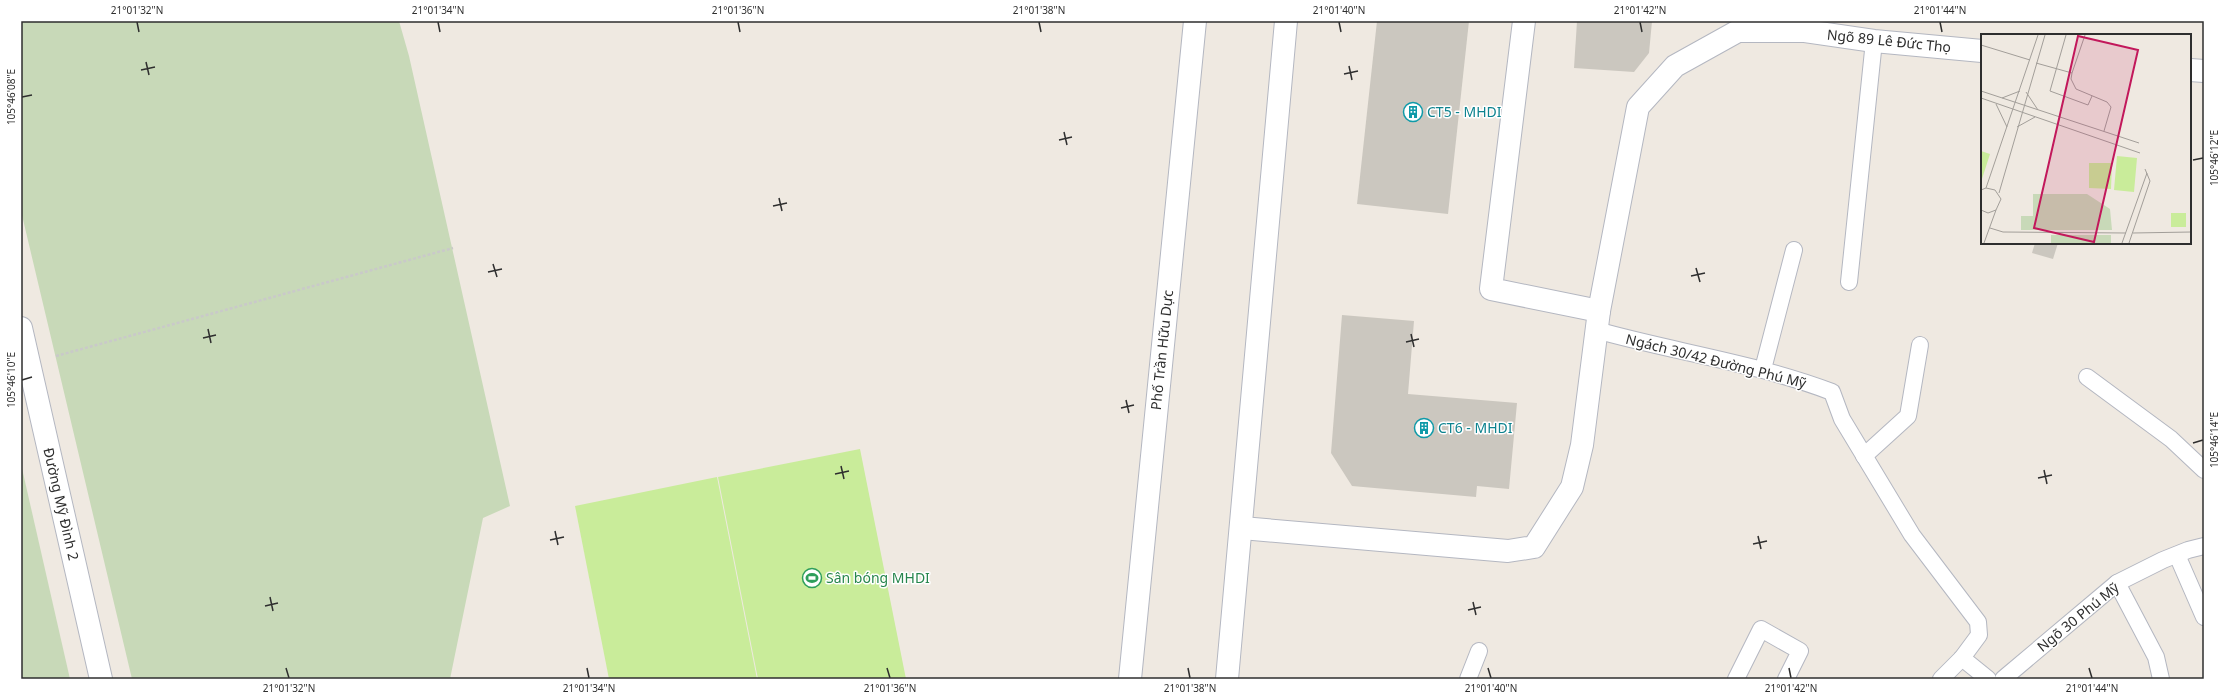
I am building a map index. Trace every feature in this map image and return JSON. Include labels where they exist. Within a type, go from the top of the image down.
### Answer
[{"type":"street","name":"Phố Trần Hữu Dực","points":[[1130,679],[1195,21]]},
{"type":"street","points":[[1227,679],[1242,528],[1286,21]]},
{"type":"street","points":[[1524,21],[1491,290],[1597,321]]},
{"type":"street","name":"Ngõ 89 Lê Đức Thọ","points":[[1242,528],[1508,551],[1534,547],[1572,487],[1582,445],[1597,321],[1638,107],[1675,66],[1738,31],[1805,26],[1874,41],[1981,51]]},
{"type":"street","points":[[2191,70],[2204,71]]},
{"type":"street","name":"Đường Mỹ Đình 2","points":[[21,328],[101,679]]},
{"type":"lane","points":[[1849,282],[1874,41]]},
{"type":"lane","points":[[1763,370],[1794,250]]},
{"type":"lane","name":"Ngách 30/42 Đường Phú Mỹ","points":[[1597,321],[1763,370],[1797,378],[1832,392],[1842,419],[1912,535],[1978,622],[1979,635],[1962,658]]},
{"type":"lane","points":[[1864,456],[1908,416],[1920,345]]},
{"type":"lane","points":[[2086,377],[2171,439],[2204,470]]},
{"type":"lane","name":"Ngõ 30 Phú Mỹ","points":[[2003,679],[2117,583],[2177,555],[2204,546]]},
{"type":"lane","points":[[2177,555],[2204,617]]},
{"type":"lane","points":[[2117,583],[2156,657],[2161,679]]},
{"type":"lane","points":[[1736,679],[1760,628],[1800,651],[1786,679]]},
{"type":"lane","points":[[1468,679],[1479,651]]},
{"type":"lane","points":[[1941,679],[1962,658],[1988,679]]},
{"type":"path","points":[[29,363],[452,248]]},
{"type":"green space","points":[[21,21],[399,21],[409,56],[510,506],[483,518],[450,679],[132,679],[21,211]]},
{"type":"green space","name":"Sân bóng MHDI","points":[[860,449],[906,679],[758,679],[718,477]]},
{"type":"green space","points":[[21,464],[70,679],[21,679]]},
{"type":"green space","points":[[717,477],[757,679],[609,679],[575,506]]},
{"type":"building","name":"CT5 - MHDI","points":[[1377,21],[1469,21],[1448,214],[1357,204]]},
{"type":"building","points":[[1577,21],[1652,21],[1649,53],[1634,72],[1574,68]]},
{"type":"building","points":[[2035,244],[2058,244],[2053,259],[2032,253]]},
{"type":"building","name":"CT6 - MHDI","points":[[1342,315],[1414,321],[1408,394],[1517,403],[1509,489],[1477,486],[1476,497],[1352,486],[1331,453]]},
{"type":"place","name":"CT5 - MHDI","points":[[1413,112]]},
{"type":"place","name":"CT6 - MHDI","points":[[1424,428]]},
{"type":"place","name":"Sân bóng MHDI","points":[[812,578]]}]
